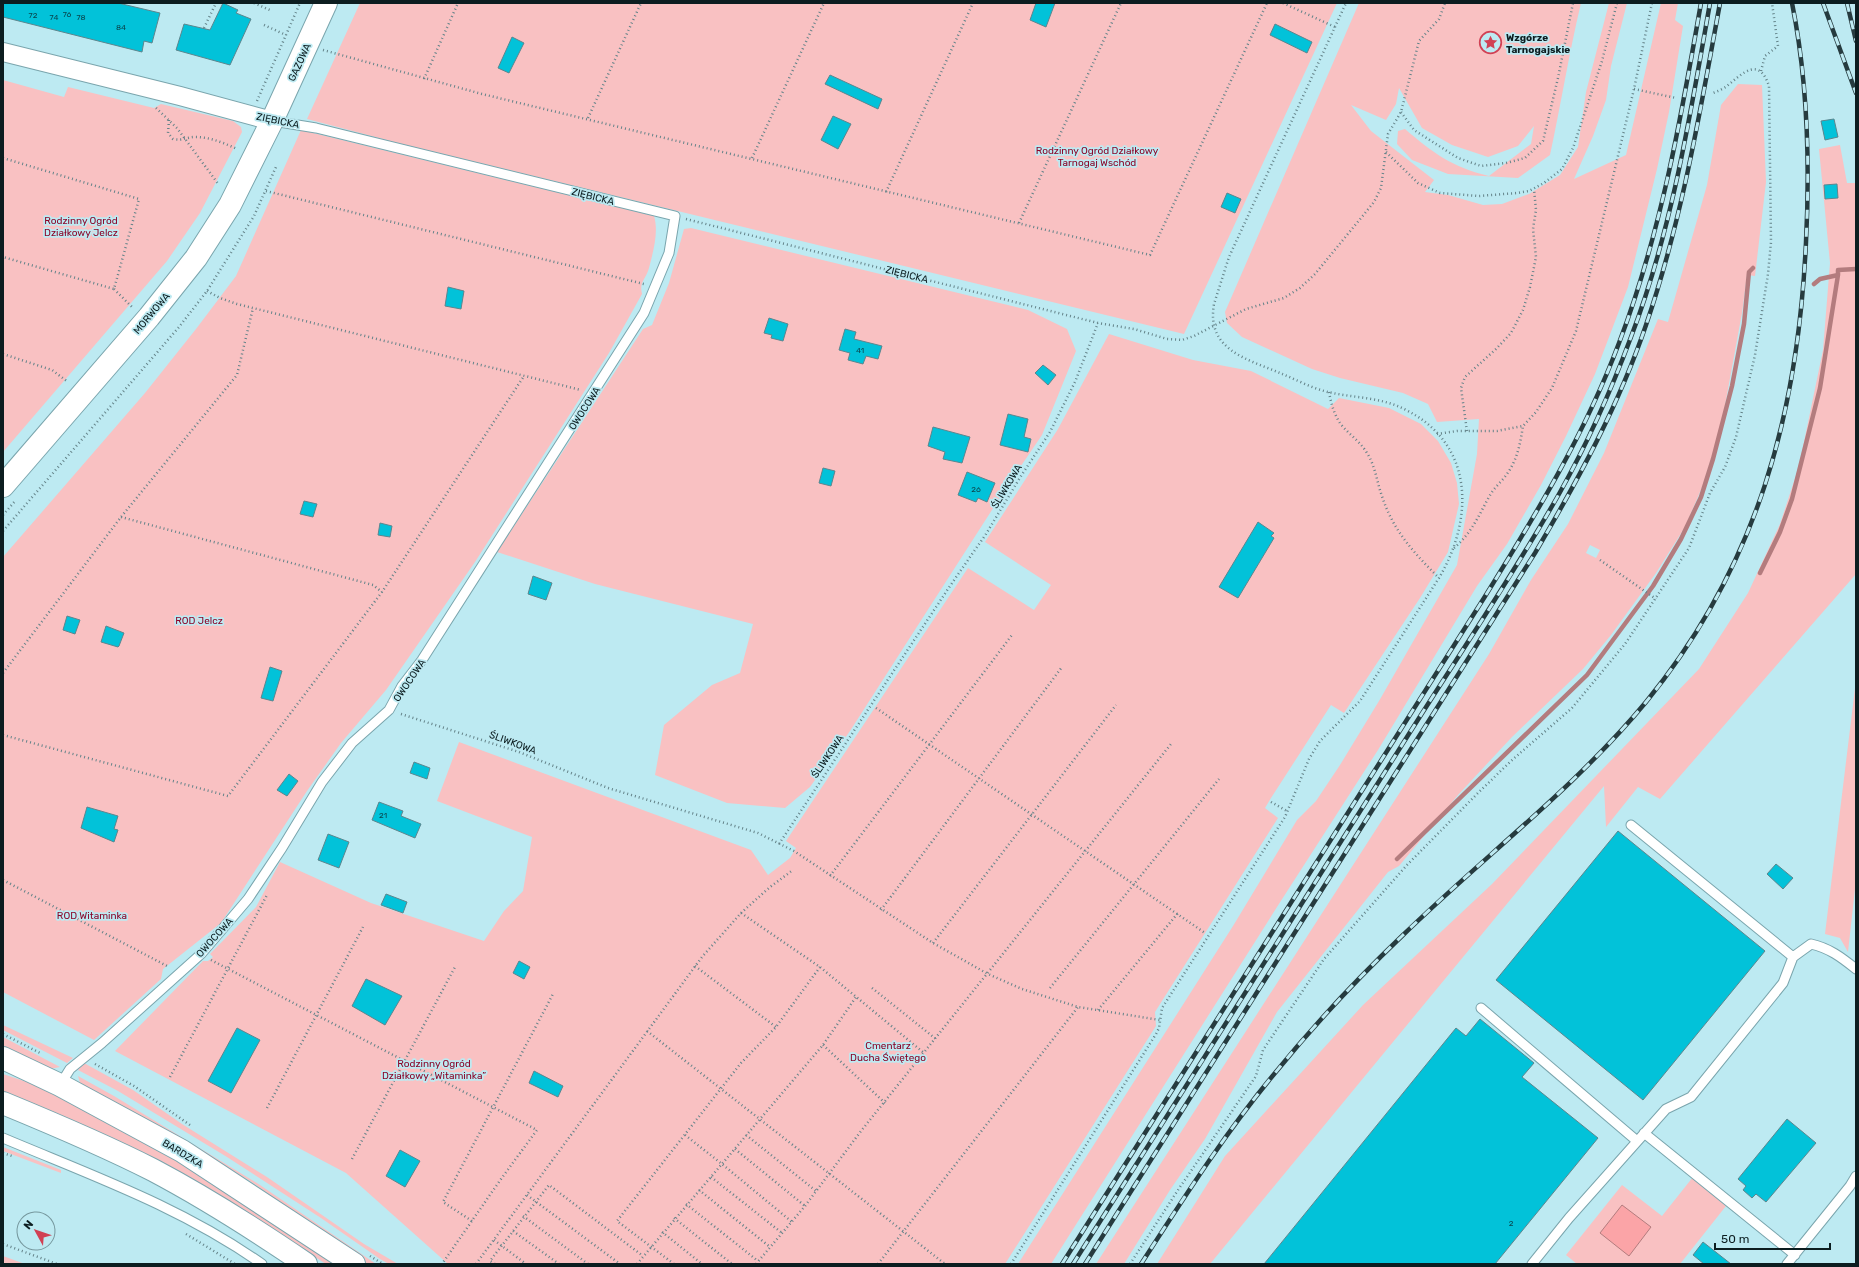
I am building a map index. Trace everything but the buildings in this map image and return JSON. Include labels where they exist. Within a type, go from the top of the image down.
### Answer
[{"type":"main road","name":"GAZOWA","points":[[272,121],[326,3]]},
{"type":"main road","name":"MORWOWA","points":[[3,486],[149,317],[196,258],[230,205],[272,121]]},
{"type":"main road","name":"BARDZKA","points":[[3,1058],[60,1085],[182,1151],[354,1264]]},
{"type":"main road","points":[[3,1103],[68,1130],[153,1171],[242,1221],[306,1264]]},
{"type":"street","name":"ZIĘBICKA","points":[[3,52],[180,96],[272,121]]},
{"type":"lane","name":"ZIĘBICKA","points":[[272,121],[324,130],[675,216]]},
{"type":"lane","name":"OWOCOWA","points":[[60,1085],[70,1069],[102,1043],[201,954],[248,899],[326,777],[352,743],[389,710],[402,686],[422,660],[644,313],[669,254],[675,216]]},
{"type":"lane","points":[[1631,825],[1793,957]]},
{"type":"lane","points":[[1532,1264],[1568,1218],[1666,1109],[1691,1097],[1783,983],[1793,957],[1810,944],[1825,947],[1839,955],[1856,969]]},
{"type":"lane","points":[[1481,1008],[1637,1141]]},
{"type":"lane","points":[[1644,1133],[1795,1255]]},
{"type":"lane","points":[[3,1138],[146,1197],[196,1222],[238,1247],[262,1264]]},
{"type":"lane","points":[[1787,1264],[1850,1186],[1856,1176]]},
{"type":"path","points":[[204,28],[216,3]]},
{"type":"path","points":[[254,3],[272,11]]},
{"type":"path","points":[[255,106],[300,3]]},
{"type":"path","points":[[424,79],[458,3]]},
{"type":"path","points":[[588,118],[641,3]]},
{"type":"path","points":[[752,158],[824,3]]},
{"type":"path","points":[[886,192],[973,3]]},
{"type":"path","points":[[1019,223],[1122,3]]},
{"type":"path","points":[[336,55],[424,79],[1150,255],[1267,3]]},
{"type":"path","points":[[1283,3],[1335,27]]},
{"type":"path","points":[[1011,1264],[1156,1034],[1162,1008],[1288,811],[1309,758],[1320,741],[1360,701],[1447,565],[1461,525],[1463,512],[1462,483],[1452,456],[1437,434],[1420,418],[1396,405],[1328,392],[1235,354],[1224,345],[1214,325],[1214,304],[1229,257],[1346,3]]},
{"type":"path","points":[[1214,325],[1228,317],[1284,298],[1300,288],[1315,274],[1374,202],[1381,188],[1388,134],[1401,112],[1419,41],[1439,19],[1445,3]]},
{"type":"path","points":[[1401,112],[1414,130],[1458,158],[1481,166],[1506,163],[1525,158],[1543,141],[1558,78],[1573,3]]},
{"type":"path","points":[[1385,152],[1418,183],[1440,193],[1479,196],[1516,193],[1534,189],[1562,169],[1573,148],[1602,61],[1617,3]]},
{"type":"path","points":[[1454,548],[1461,542],[1473,526],[1493,490],[1505,478],[1514,462],[1520,447],[1523,426],[1536,412],[1552,388],[1576,331],[1634,89],[1652,3]]},
{"type":"path","points":[[1761,71],[1765,56],[1778,46],[1772,3]]},
{"type":"path","points":[[264,25],[286,35]]},
{"type":"path","points":[[1130,1264],[1178,1190],[1256,1076],[1263,1050],[1324,959],[1407,865],[1467,804],[1511,761],[1572,708],[1625,644],[1689,548],[1710,493],[1725,467],[1736,437],[1755,355],[1768,274],[1771,242],[1769,86],[1766,78],[1761,71],[1754,69],[1743,72],[1726,87],[1713,93]]},
{"type":"path","points":[[1634,89],[1676,98]]},
{"type":"path","points":[[154,105],[186,140],[218,186],[222,179]]},
{"type":"path","points":[[169,120],[168,133],[173,139],[186,140],[194,137],[219,141],[238,149]]},
{"type":"path","points":[[234,156],[240,145]]},
{"type":"path","points":[[3,158],[139,199],[114,289]]},
{"type":"path","points":[[3,531],[179,327],[207,291],[254,216],[276,166],[274,166]]},
{"type":"path","points":[[1467,431],[1461,388],[1465,377],[1496,349],[1510,333],[1523,310],[1530,287],[1536,257],[1534,229],[1536,210],[1534,189]]},
{"type":"path","points":[[266,191],[641,283]]},
{"type":"path","name":"ZIĘBICKA","points":[[675,216],[1098,323],[1134,329],[1167,338],[1182,340],[1194,336],[1214,325]]},
{"type":"path","points":[[3,257],[114,289],[132,307]]},
{"type":"path","points":[[207,291],[220,298],[253,308],[585,391]]},
{"type":"path","points":[[127,313],[136,302]]},
{"type":"path","points":[[3,673],[121,517],[237,374],[253,308]]},
{"type":"path","name":"ŚLIWKOWA","points":[[389,710],[519,752],[608,788],[758,834],[779,844],[986,534],[1020,476],[1050,432],[1075,382],[1098,323]]},
{"type":"path","points":[[3,354],[52,370],[68,382]]},
{"type":"path","points":[[63,388],[72,376]]},
{"type":"path","points":[[3,735],[228,796],[382,592],[524,376]]},
{"type":"path","points":[[1328,392],[1332,407],[1341,424],[1368,453],[1383,499],[1401,538],[1439,578]]},
{"type":"path","points":[[1437,434],[1467,431],[1497,431],[1523,426]]},
{"type":"path","points":[[121,517],[373,585],[382,592]]},
{"type":"path","points":[[1600,560],[1656,599]]},
{"type":"path","points":[[830,876],[1012,635]]},
{"type":"path","points":[[881,910],[1062,667]]},
{"type":"path","points":[[933,943],[1116,705]]},
{"type":"path","points":[[876,708],[1086,851],[1133,885],[1178,913],[1205,933]]},
{"type":"path","points":[[686,1204],[757,1263],[805,1206],[861,1131],[885,1103],[1171,744]]},
{"type":"path","points":[[1050,988],[1218,779]]},
{"type":"path","points":[[1270,802],[1288,811]]},
{"type":"path","points":[[779,844],[794,851],[933,943],[988,974],[1022,989],[1078,1008],[1160,1020]]},
{"type":"path","points":[[476,1264],[695,966],[741,913],[770,887],[793,870]]},
{"type":"path","points":[[3,880],[167,966]]},
{"type":"path","points":[[170,1077],[270,890]]},
{"type":"path","points":[[741,913],[820,967],[924,1053]]},
{"type":"path","points":[[1097,1010],[1178,913]]},
{"type":"path","points":[[267,1108],[363,927]]},
{"type":"path","points":[[210,959],[537,1130],[442,1264]]},
{"type":"path","points":[[695,966],[776,1027]]},
{"type":"path","points":[[352,1159],[455,967]]},
{"type":"path","points":[[674,1264],[617,1221],[741,1063],[776,1027],[820,967]]},
{"type":"path","points":[[872,988],[936,1039]]},
{"type":"path","points":[[472,1221],[443,1202],[552,994]]},
{"type":"path","points":[[637,1264],[662,1232],[711,1177],[823,1045],[856,997]]},
{"type":"path","points":[[878,1264],[1078,1008]]},
{"type":"path","points":[[647,1031],[945,1264]]},
{"type":"path","points":[[3,1034],[48,1058]]},
{"type":"path","points":[[823,1045],[885,1103]]},
{"type":"path","points":[[94,1063],[134,1086],[190,1125]]},
{"type":"path","points":[[685,1135],[792,1222]]},
{"type":"path","points":[[746,1135],[816,1191]]},
{"type":"path","points":[[735,1149],[805,1206]]},
{"type":"path","points":[[3,1153],[17,1159]]},
{"type":"path","points":[[711,1177],[782,1233]]},
{"type":"path","points":[[495,1264],[490,1261],[535,1201],[549,1185],[643,1256]]},
{"type":"path","points":[[699,1190],[770,1247]]},
{"type":"path","points":[[527,1195],[620,1264]]},
{"type":"path","points":[[524,1216],[588,1264]]},
{"type":"path","points":[[674,1218],[732,1264]]},
{"type":"path","points":[[513,1231],[559,1264]]},
{"type":"path","points":[[184,1232],[235,1264]]},
{"type":"path","points":[[662,1232],[702,1264]]},
{"type":"path","points":[[494,1240],[526,1264]]},
{"type":"path","points":[[3,1244],[57,1264]]},
{"type":"green space","name":"Rodzinny Ogród Działkowy Tarnogaj Wschód","points":[[360,3],[1337,3],[1184,334],[398,143],[307,119]]},
{"type":"green space","points":[[1359,3],[1581,3],[1550,155],[1518,178],[1448,174],[1412,160],[1397,144],[1398,131],[1405,129],[1434,152],[1454,164],[1489,176],[1531,144],[1534,126],[1518,146],[1488,157],[1452,145],[1422,128],[1399,88],[1396,104],[1386,120],[1351,105],[1371,131],[1434,180],[1425,192],[1448,195],[1483,205],[1502,204],[1529,194],[1560,175],[1578,147],[1586,92],[1609,3],[1627,3],[1611,66],[1606,100],[1593,136],[1574,179],[1626,155],[1661,3],[1678,3],[1675,20],[1683,26],[1669,112],[1657,169],[1628,287],[1595,374],[1566,436],[1541,485],[1507,544],[1477,586],[1378,750],[1051,1264],[1018,1264],[1233,926],[1297,820],[1316,801],[1340,765],[1379,701],[1457,565],[1477,454],[1479,419],[1437,422],[1428,404],[1403,393],[1340,378],[1312,369],[1242,337],[1227,323],[1225,312]]},
{"type":"green space","name":"Rodzinny Ogród Działkowy Jelcz","points":[[3,80],[64,97],[68,87],[154,108],[161,104],[233,121],[241,127],[242,132],[200,213],[167,261],[3,452]]},
{"type":"green space","points":[[1738,84],[1762,85],[1766,182],[1755,276],[1747,275],[1742,313],[1721,427],[1703,485],[1685,527],[1656,573],[1611,635],[1583,669],[1512,737],[1458,795],[1399,866],[1388,872],[1277,1012],[1205,1139],[1170,1190],[1124,1264],[1096,1264],[1489,654],[1531,580],[1568,524],[1604,453],[1658,319],[1668,322],[1707,185],[1721,105]],"holes":[[[1590,545],[1600,550],[1596,558],[1586,553]]]},
{"type":"green space","name":"ROD Jelcz","points":[[301,130],[654,216],[656,229],[655,242],[648,272],[641,286],[642,294],[609,353],[475,562],[386,690],[341,743],[307,791],[221,923],[163,969],[161,979],[94,1040],[3,992],[3,557],[145,393],[236,276]]},
{"type":"green space","points":[[1840,145],[1847,183],[1856,183],[1856,574],[1660,799],[1638,787],[1606,827],[1604,786],[1210,1264],[1157,1264],[1225,1156],[1363,1005],[1492,884],[1699,669],[1748,593],[1780,524],[1799,466],[1823,350],[1830,263],[1819,149]]},
{"type":"green space","points":[[691,228],[1028,310],[1067,329],[1076,351],[1042,435],[1008,485],[850,731],[810,787],[785,808],[727,803],[655,775],[664,725],[712,685],[740,673],[753,624],[595,584],[497,552],[643,329],[652,325],[669,283],[684,229]]},
{"type":"green space","points":[[1109,334],[1193,360],[1251,371],[1328,409],[1339,398],[1389,408],[1421,424],[1438,441],[1451,463],[1457,483],[1459,504],[1448,552],[1420,598],[1344,713],[1331,705],[1271,798],[1265,808],[1278,818],[1155,1012],[1156,1026],[1005,1264],[448,1264],[346,1173],[115,1051],[203,961],[208,961],[213,957],[210,954],[256,907],[280,862],[371,903],[484,941],[504,911],[523,891],[532,837],[437,801],[459,742],[751,850],[768,875],[790,858],[796,848],[786,841],[968,568],[1034,610],[1051,585],[985,542],[1058,429]]},
{"type":"green space","points":[[1856,680],[1856,880],[1848,952],[1840,938],[1825,934]]},
{"type":"green space","points":[[3,1025],[73,1058],[67,1063],[3,1030]]},
{"type":"green space","points":[[3,1037],[60,1067],[50,1069],[3,1046]]},
{"type":"green space","points":[[84,1063],[133,1090],[182,1124],[267,1177],[364,1244],[398,1264],[389,1264],[380,1259],[321,1218],[227,1157],[118,1091],[78,1070]]},
{"type":"green space","points":[[3,1074],[42,1087],[183,1163],[335,1264],[326,1264],[260,1222],[80,1124],[3,1092]]},
{"type":"green space","points":[[78,1076],[114,1096],[260,1185],[376,1264],[368,1264],[250,1181],[135,1113],[83,1086],[80,1083]]},
{"type":"green space","points":[[3,1147],[61,1170],[61,1173],[3,1151]]},
{"type":"green space","points":[[1693,1177],[1726,1206],[1680,1264],[1577,1264],[1566,1255],[1622,1185],[1662,1216]]},
{"type":"green space","points":[[3,1256],[25,1264],[3,1264]]},
{"type":"shaded area","points":[[1622,1205],[1651,1227],[1629,1256],[1600,1233]]},
{"type":"waterway","points":[[1397,859],[1587,675],[1653,586],[1681,539],[1701,497],[1713,459],[1732,386],[1744,324],[1749,272],[1753,268]]},
{"type":"waterway","points":[[1814,284],[1820,279],[1838,275],[1838,270],[1856,269]]},
{"type":"waterway","points":[[1760,573],[1780,532],[1792,499],[1820,388],[1838,275]]},
{"type":"railway","points":[[1062,1264],[1484,598],[1522,536],[1575,442],[1606,377],[1634,302],[1647,260],[1668,175],[1686,89],[1701,3]]},
{"type":"railway","points":[[1073,1264],[1504,586],[1559,494],[1579,456],[1607,397],[1631,337],[1658,256],[1669,214],[1687,130],[1710,3]]},
{"type":"railway","points":[[1085,1264],[1535,553],[1582,470],[1623,384],[1646,325],[1659,285],[1689,166],[1720,3]]},
{"type":"railway","points":[[1141,1264],[1239,1119],[1305,1037],[1352,986],[1402,936],[1559,793],[1618,734],[1646,702],[1684,650],[1717,597],[1743,542],[1765,486],[1781,428],[1793,368],[1801,306],[1806,242],[1808,152],[1802,62],[1792,3]]},
{"type":"railway","points":[[1823,3],[1856,93]]},
{"type":"railway","points":[[1847,3],[1856,41]]},
{"type":"place","name":"Wzgórze Tarnogajskie","points":[[1490,43]]},
{"type":"park label","name":"ROD Witaminka","points":[[92,915]]},
{"type":"park label","name":"Cmentarz Ducha Świętego","points":[[888,1050]]},
{"type":"park label","name":"Rodzinny Ogród Działkowy „Witaminka”","points":[[434,1068]]}]
